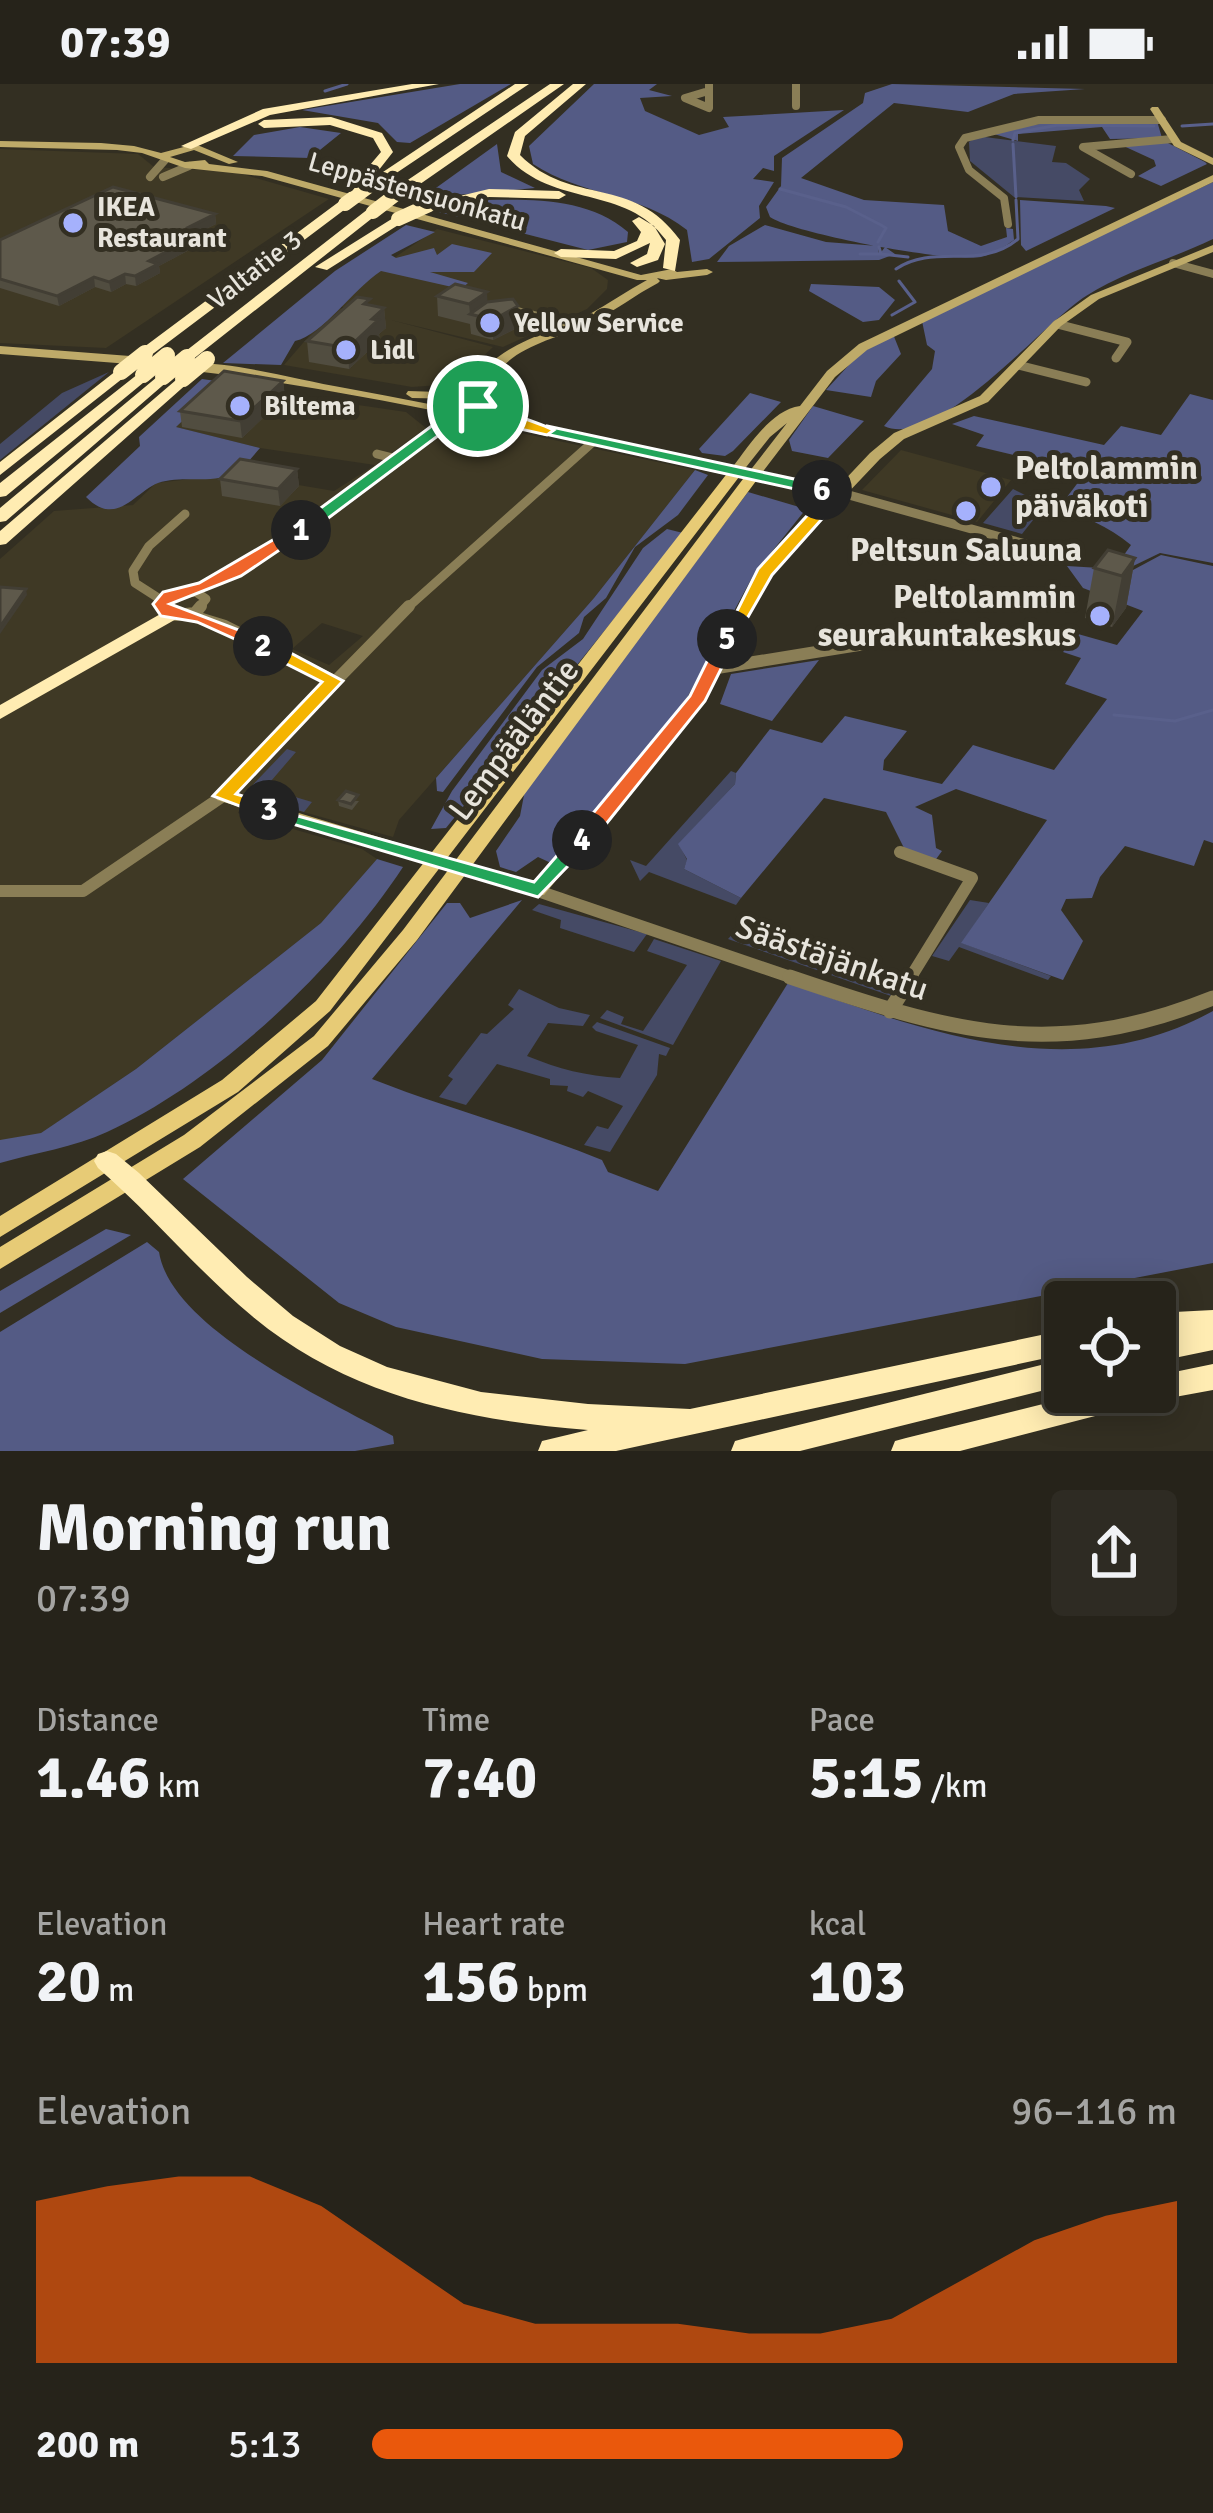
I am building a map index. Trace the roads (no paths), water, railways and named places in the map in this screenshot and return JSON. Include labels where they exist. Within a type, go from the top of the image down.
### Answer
[{"type":"highway","points":[[183,147],[267,112],[433,84]]},
{"type":"highway","points":[[0,540],[183,379],[322,267],[382,191],[523,84]]},
{"type":"highway","name":"Valtatie 3","points":[[0,517],[367,210],[382,191],[538,84]]},
{"type":"highway","points":[[367,210],[382,191],[459,152],[558,84]]},
{"type":"highway","points":[[580,84],[519,135],[513,156],[546,183],[616,199],[660,220],[673,240],[666,273]]},
{"type":"highway","points":[[214,154],[229,134],[252,126],[342,123],[371,132],[387,148],[381,163],[382,191]]},
{"type":"highway","points":[[0,470],[118,366],[145,353],[316,225],[367,210],[429,205],[489,193],[559,195],[617,209],[650,229],[657,238],[656,252],[630,267]]},
{"type":"highway","name":"Valtatie 3","points":[[0,492],[167,355],[367,210]]},
{"type":"highway","points":[[561,253],[628,252],[644,244],[650,229]]},
{"type":"highway","points":[[0,713],[174,606]]},
{"type":"highway","points":[[117,1170],[206,1259],[280,1323],[358,1368],[422,1394],[488,1410],[552,1418],[697,1423]]},
{"type":"highway","points":[[1176,1323],[1213,1322]]},
{"type":"highway","points":[[1176,1347],[1213,1339]]},
{"type":"highway","points":[[553,1451],[1044,1347]]},
{"type":"highway","points":[[1176,1384],[1213,1376]]},
{"type":"highway","points":[[746,1451],[1044,1377]]},
{"type":"highway","points":[[906,1451],[1049,1413]]},
{"type":"highway","points":[[959,1451],[1054,1413]]},
{"type":"main road","points":[[1158,114],[1172,139],[1210,159]]},
{"type":"main road","points":[[0,142],[183,147]]},
{"type":"main road","points":[[0,142],[119,147],[163,158],[183,147]]},
{"type":"main road","name":"Leppästensuonkatu","points":[[183,147],[561,253],[630,267]]},
{"type":"main road","points":[[192,166],[214,154]]},
{"type":"main road","name":"Leppästensuonkatu","points":[[163,158],[192,166],[263,173],[532,251],[630,267]]},
{"type":"main road","name":"Lempääläntie","points":[[0,1259],[291,1038],[333,994],[449,864],[745,472],[843,362],[881,336],[1213,178]]},
{"type":"main road","points":[[538,890],[698,698],[757,583],[837,492],[892,440],[984,399],[1058,325],[1112,288],[1213,248]]},
{"type":"main road","points":[[612,304],[630,267],[666,273]]},
{"type":"main road","points":[[438,411],[450,395],[482,381],[518,348],[572,326],[666,273]]},
{"type":"main road","points":[[0,353],[450,395],[477,402],[500,420]]},
{"type":"main road","points":[[237,372],[500,420],[837,492]]},
{"type":"main road","points":[[462,415],[477,402],[482,381]]},
{"type":"main road","name":"Säästäjänkatu","points":[[223,796],[538,890]]},
{"type":"main road","name":"Lempääläntie","points":[[0,1228],[117,1170]]},
{"type":"street","points":[[796,84],[796,106]]},
{"type":"street","points":[[710,108],[707,88],[685,98],[710,108],[718,117]]},
{"type":"street","points":[[1008,224],[1004,198],[963,163],[959,150],[965,138],[990,128],[1058,119],[1158,114]]},
{"type":"street","points":[[1131,174],[1083,147],[1172,139]]},
{"type":"street","points":[[150,177],[163,158]]},
{"type":"street","points":[[163,177],[192,166]]},
{"type":"street","points":[[1173,263],[1213,274]]},
{"type":"street","points":[[503,307],[572,326]]},
{"type":"street","points":[[1058,325],[1127,342],[1116,358]]},
{"type":"street","points":[[1018,365],[1087,382]]},
{"type":"street","points":[[438,411],[438,429]]},
{"type":"street","points":[[174,606],[191,591],[235,572],[462,415]]},
{"type":"street","points":[[0,890],[83,891],[223,796],[384,628],[594,440]]},
{"type":"street","points":[[377,454],[400,460]]},
{"type":"street","points":[[837,492],[1069,556]]},
{"type":"street","points":[[185,514],[140,557],[133,577],[139,586],[334,681]]},
{"type":"street","points":[[174,606],[205,603],[235,572]]},
{"type":"street","points":[[191,591],[225,626]]},
{"type":"street","points":[[711,669],[902,638]]},
{"type":"street","points":[[890,1011],[972,878],[900,852]]},
{"type":"street","name":"Säästäjänkatu","points":[[538,890],[890,1011],[988,1035],[1077,1038],[1152,1024],[1213,998]]},
{"type":"waterway","points":[[325,91],[347,84]]},
{"type":"waterway","points":[[1182,126],[1213,124]]},
{"type":"waterway","points":[[1013,140],[1015,133],[1058,125],[1154,126]]},
{"type":"waterway","points":[[1013,144],[1016,197]]},
{"type":"waterway","points":[[780,189],[846,207],[881,225],[886,228],[878,242]]},
{"type":"waterway","points":[[896,269],[926,258],[973,256],[1003,248],[1018,239],[1016,200]]},
{"type":"waterway","points":[[879,247],[881,254]]},
{"type":"waterway","points":[[860,254],[881,254]]},
{"type":"waterway","points":[[881,254],[908,257]]},
{"type":"waterway","points":[[892,315],[915,302],[899,281]]},
{"type":"waterway","points":[[1114,715],[1175,721],[1213,710]]},
{"type":"place","name":"IKEA Restaurant","points":[[73,223]]},
{"type":"place","name":"Yellow Service","points":[[490,323]]},
{"type":"place","name":"Lidl","points":[[346,350]]},
{"type":"place","name":"Biltema","points":[[240,406]]},
{"type":"place","name":"Peltolammin päiväkoti","points":[[991,487]]},
{"type":"place","name":"Peltsun Saluuna","points":[[966,511]]},
{"type":"place","name":"Peltolammin seurakuntakeskus","points":[[1100,616]]}]
